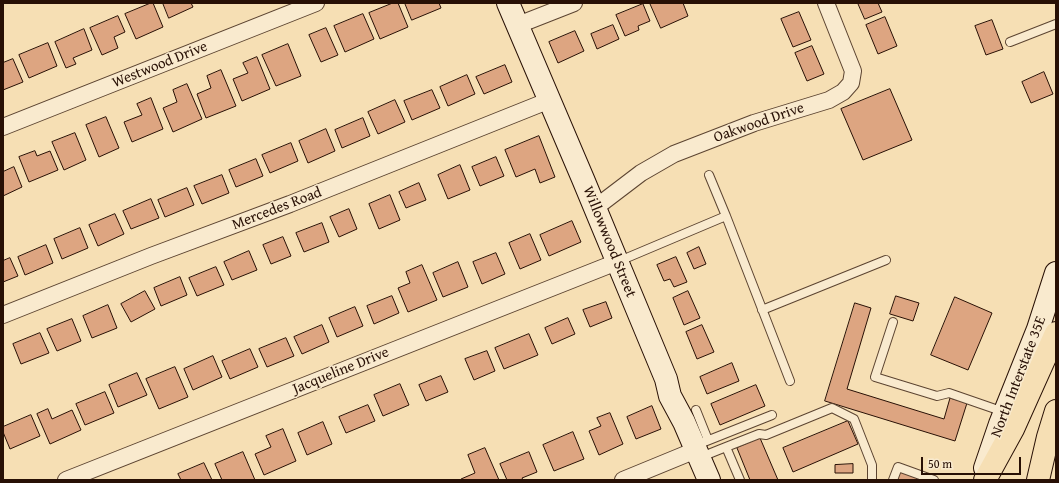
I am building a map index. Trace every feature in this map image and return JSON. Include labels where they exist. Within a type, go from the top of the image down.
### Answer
[{"type":"highway","points":[[985,480],[1013,429],[1056,333]]},
{"type":"highway","points":[[1038,480],[1056,411]]},
{"type":"street","name":"Westwood Drive","points":[[3,127],[316,3]]},
{"type":"street","name":"Willowwood Street","points":[[508,3],[666,379],[670,396],[699,448],[709,480]]},
{"type":"street","points":[[518,25],[574,3]]},
{"type":"street","name":"Oakwood Drive","points":[[594,208],[642,173],[674,154],[754,123],[829,100],[843,92],[851,83],[853,71],[826,3]]},
{"type":"street","name":"Mercedes Road","points":[[3,315],[151,256],[290,204],[550,100]]},
{"type":"street","name":"Jacqueline Drive","points":[[66,480],[617,262]]},
{"type":"street","name":"North Interstate 35E","points":[[980,480],[1038,328],[1056,273]]},
{"type":"street","points":[[623,480],[699,448]]},
{"type":"lane","points":[[1010,42],[1056,24]]},
{"type":"lane","points":[[709,175],[790,381]]},
{"type":"lane","points":[[617,262],[726,216]]},
{"type":"lane","points":[[762,310],[886,260]]},
{"type":"lane","points":[[893,322],[875,377],[937,396],[949,393],[1005,412]]},
{"type":"lane","points":[[699,448],[726,447],[759,434],[766,435],[832,408],[854,419],[872,465],[872,480]]},
{"type":"lane","points":[[696,410],[699,448]]},
{"type":"lane","points":[[699,448],[772,415]]},
{"type":"lane","points":[[726,447],[740,480]]},
{"type":"lane","points":[[893,480],[898,467],[934,480]]},
{"type":"building","points":[[153,3],[163,27],[136,39],[125,14]]},
{"type":"building","points":[[163,3],[191,3],[193,7],[169,18]]},
{"type":"building","points":[[393,3],[398,3],[408,27],[380,39],[369,13]]},
{"type":"building","points":[[405,3],[439,3],[441,8],[412,20]]},
{"type":"building","points":[[650,3],[683,3],[688,16],[661,28]]},
{"type":"building","points":[[858,3],[878,3],[882,12],[865,19]]},
{"type":"building","points":[[643,4],[650,21],[638,26],[639,30],[625,36],[616,15]]},
{"type":"building","points":[[799,12],[811,40],[793,47],[781,19]]},
{"type":"building","points":[[363,14],[374,39],[345,52],[334,26]]},
{"type":"building","points":[[118,16],[125,32],[114,37],[118,48],[102,55],[90,28]]},
{"type":"building","points":[[885,17],[897,46],[878,54],[866,25]]},
{"type":"building","points":[[992,20],[1003,49],[986,55],[975,26]]},
{"type":"building","points":[[613,25],[619,39],[597,49],[591,34]]},
{"type":"building","points":[[326,28],[338,55],[321,62],[309,35]]},
{"type":"building","points":[[84,29],[92,50],[73,58],[76,64],[66,68],[55,42]]},
{"type":"building","points":[[575,31],[584,51],[558,63],[549,42]]},
{"type":"building","points":[[48,43],[57,66],[29,78],[19,55]]},
{"type":"building","points":[[288,44],[301,76],[276,86],[262,55]]},
{"type":"building","points":[[812,46],[824,74],[807,81],[795,53]]},
{"type":"building","points":[[257,57],[270,89],[242,101],[233,79],[248,73],[243,63]]},
{"type":"building","points":[[13,59],[23,82],[3,90],[3,63]]},
{"type":"building","points":[[505,65],[512,82],[484,94],[476,77]]},
{"type":"building","points":[[221,70],[236,106],[206,118],[197,94],[211,88],[207,76]]},
{"type":"building","points":[[1044,72],[1053,94],[1031,103],[1022,82]]},
{"type":"building","points":[[467,75],[475,94],[448,106],[440,87]]},
{"type":"building","points":[[187,84],[202,119],[173,132],[163,108],[177,102],[173,90]]},
{"type":"building","points":[[890,89],[912,140],[863,160],[841,109]]},
{"type":"building","points":[[432,90],[440,108],[412,120],[404,101]]},
{"type":"building","points":[[151,98],[163,129],[132,142],[124,122],[142,115],[137,104]]},
{"type":"building","points":[[395,100],[405,122],[378,134],[368,112]]},
{"type":"building","points":[[106,117],[119,148],[99,157],[86,125]]},
{"type":"building","points":[[363,118],[370,136],[342,148],[335,130]]},
{"type":"building","points":[[326,129],[335,151],[308,163],[299,141]]},
{"type":"building","points":[[75,133],[86,160],[64,170],[52,142]]},
{"type":"building","points":[[539,136],[555,177],[540,183],[535,169],[516,177],[505,150]]},
{"type":"building","points":[[291,143],[298,161],[270,173],[262,155]]},
{"type":"building","points":[[35,151],[37,156],[50,151],[58,170],[29,182],[19,157]]},
{"type":"building","points":[[496,157],[504,176],[480,186],[472,167]]},
{"type":"building","points":[[256,159],[263,176],[236,187],[229,170]]},
{"type":"building","points":[[460,165],[470,190],[448,199],[438,175]]},
{"type":"building","points":[[14,167],[22,187],[3,196],[3,172]]},
{"type":"building","points":[[222,175],[229,193],[202,204],[194,186]]},
{"type":"building","points":[[419,183],[426,200],[406,208],[399,192]]},
{"type":"building","points":[[187,188],[194,205],[165,217],[158,200]]},
{"type":"building","points":[[390,195],[400,220],[379,229],[369,204]]},
{"type":"building","points":[[151,199],[159,218],[131,229],[123,211]]},
{"type":"building","points":[[349,209],[357,229],[339,237],[330,217]]},
{"type":"building","points":[[115,214],[124,234],[98,246],[89,225]]},
{"type":"building","points":[[572,221],[581,242],[549,256],[540,235]]},
{"type":"building","points":[[322,223],[329,242],[304,252],[296,233]]},
{"type":"building","points":[[80,228],[88,248],[62,259],[54,239]]},
{"type":"building","points":[[530,234],[541,260],[520,269],[509,243]]},
{"type":"building","points":[[283,237],[291,256],[271,264],[263,245]]},
{"type":"building","points":[[46,245],[53,263],[25,275],[18,257]]},
{"type":"building","points":[[699,247],[706,264],[694,269],[687,253]]},
{"type":"building","points":[[249,251],[257,270],[232,280],[224,262]]},
{"type":"building","points":[[496,253],[505,274],[482,284],[473,262]]},
{"type":"building","points":[[676,257],[687,282],[674,287],[670,279],[664,281],[657,265]]},
{"type":"building","points":[[10,258],[18,276],[3,282],[3,261]]},
{"type":"building","points":[[458,262],[468,287],[443,297],[433,273]]},
{"type":"building","points":[[422,265],[437,300],[408,312],[398,288],[410,283],[406,272]]},
{"type":"building","points":[[216,267],[224,285],[197,296],[189,278]]},
{"type":"building","points":[[180,277],[187,295],[161,306],[154,288]]},
{"type":"building","points":[[145,291],[155,309],[131,322],[121,304]]},
{"type":"building","points":[[688,291],[700,318],[684,325],[673,298]]},
{"type":"building","points":[[392,296],[399,313],[374,324],[367,306]]},
{"type":"building","points":[[896,296],[919,303],[913,321],[890,314]]},
{"type":"building","points":[[955,297],[992,313],[968,370],[931,355]]},
{"type":"building","points":[[606,302],[612,318],[590,327],[583,310]]},
{"type":"building","points":[[855,303],[871,308],[847,389],[944,419],[950,398],[967,403],[955,441],[825,401]]},
{"type":"building","points":[[108,305],[117,328],[92,338],[83,316]]},
{"type":"building","points":[[355,307],[363,326],[337,337],[329,318]]},
{"type":"building","points":[[568,318],[575,334],[552,344],[545,328]]},
{"type":"building","points":[[72,319],[81,341],[57,351],[47,329]]},
{"type":"building","points":[[322,325],[329,342],[302,354],[294,337]]},
{"type":"building","points":[[702,325],[714,352],[697,359],[686,332]]},
{"type":"building","points":[[40,333],[49,353],[21,364],[13,344]]},
{"type":"building","points":[[529,334],[538,355],[504,369],[495,348]]},
{"type":"building","points":[[286,338],[294,356],[267,367],[259,349]]},
{"type":"building","points":[[250,349],[258,367],[230,379],[222,361]]},
{"type":"building","points":[[487,351],[495,371],[474,380],[465,359]]},
{"type":"building","points":[[213,356],[222,377],[193,390],[184,369]]},
{"type":"building","points":[[732,363],[739,381],[707,394],[700,377]]},
{"type":"building","points":[[175,367],[188,397],[159,409],[146,379]]},
{"type":"building","points":[[137,373],[147,395],[118,407],[109,385]]},
{"type":"building","points":[[441,376],[448,392],[426,401],[419,385]]},
{"type":"building","points":[[400,384],[409,405],[383,416],[374,395]]},
{"type":"building","points":[[756,385],[765,406],[720,425],[711,404]]},
{"type":"building","points":[[105,392],[114,413],[85,425],[76,404]]},
{"type":"building","points":[[368,405],[375,421],[346,433],[339,417]]},
{"type":"building","points":[[652,406],[661,429],[636,439],[627,417]]},
{"type":"building","points":[[48,409],[52,419],[72,410],[81,430],[50,444],[37,414]]},
{"type":"building","points":[[610,413],[623,444],[599,455],[589,431],[601,426],[597,418]]},
{"type":"building","points":[[31,415],[40,436],[10,449],[3,432],[3,427]]},
{"type":"building","points":[[848,421],[858,444],[793,472],[783,448]]},
{"type":"building","points":[[323,422],[332,444],[307,455],[298,433]]},
{"type":"building","points":[[283,429],[296,461],[264,475],[255,454],[271,447],[266,436]]},
{"type":"building","points":[[573,432],[584,459],[554,471],[543,445]]},
{"type":"building","points":[[760,438],[778,480],[750,480],[737,448]]},
{"type":"building","points":[[485,448],[499,480],[461,480],[475,473],[468,455]]},
{"type":"building","points":[[243,452],[255,480],[222,480],[215,464]]},
{"type":"building","points":[[529,452],[537,472],[522,478],[523,480],[507,480],[500,464]]},
{"type":"building","points":[[204,463],[212,480],[181,480],[178,474]]},
{"type":"building","points":[[853,464],[853,473],[835,473],[835,465]]},
{"type":"building","points":[[901,470],[918,477],[917,480],[897,480]]}]
